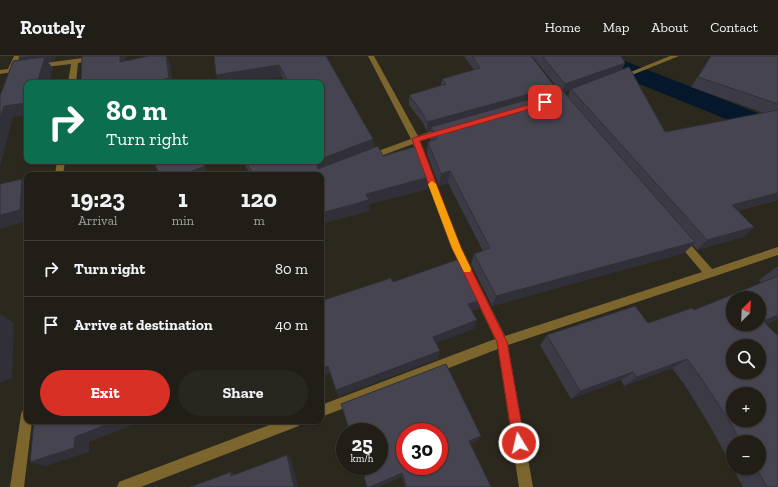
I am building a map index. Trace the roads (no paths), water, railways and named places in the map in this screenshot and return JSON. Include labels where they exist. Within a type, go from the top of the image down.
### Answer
[{"type":"street","points":[[10,70],[17,56]]},
{"type":"street","points":[[0,72],[112,56]]},
{"type":"street","points":[[371,56],[415,139],[456,248],[502,342],[526,487]]},
{"type":"street","points":[[612,81],[676,56]]},
{"type":"street","points":[[72,80],[75,61]]},
{"type":"street","points":[[365,159],[415,139],[454,128]]},
{"type":"street","points":[[673,231],[710,274]]},
{"type":"street","points":[[324,411],[502,342],[778,251]]},
{"type":"street","points":[[17,487],[26,424]]},
{"type":"street","points":[[124,487],[288,424]]},
{"type":"waterway","points":[[596,56],[605,62],[778,131]]}]
